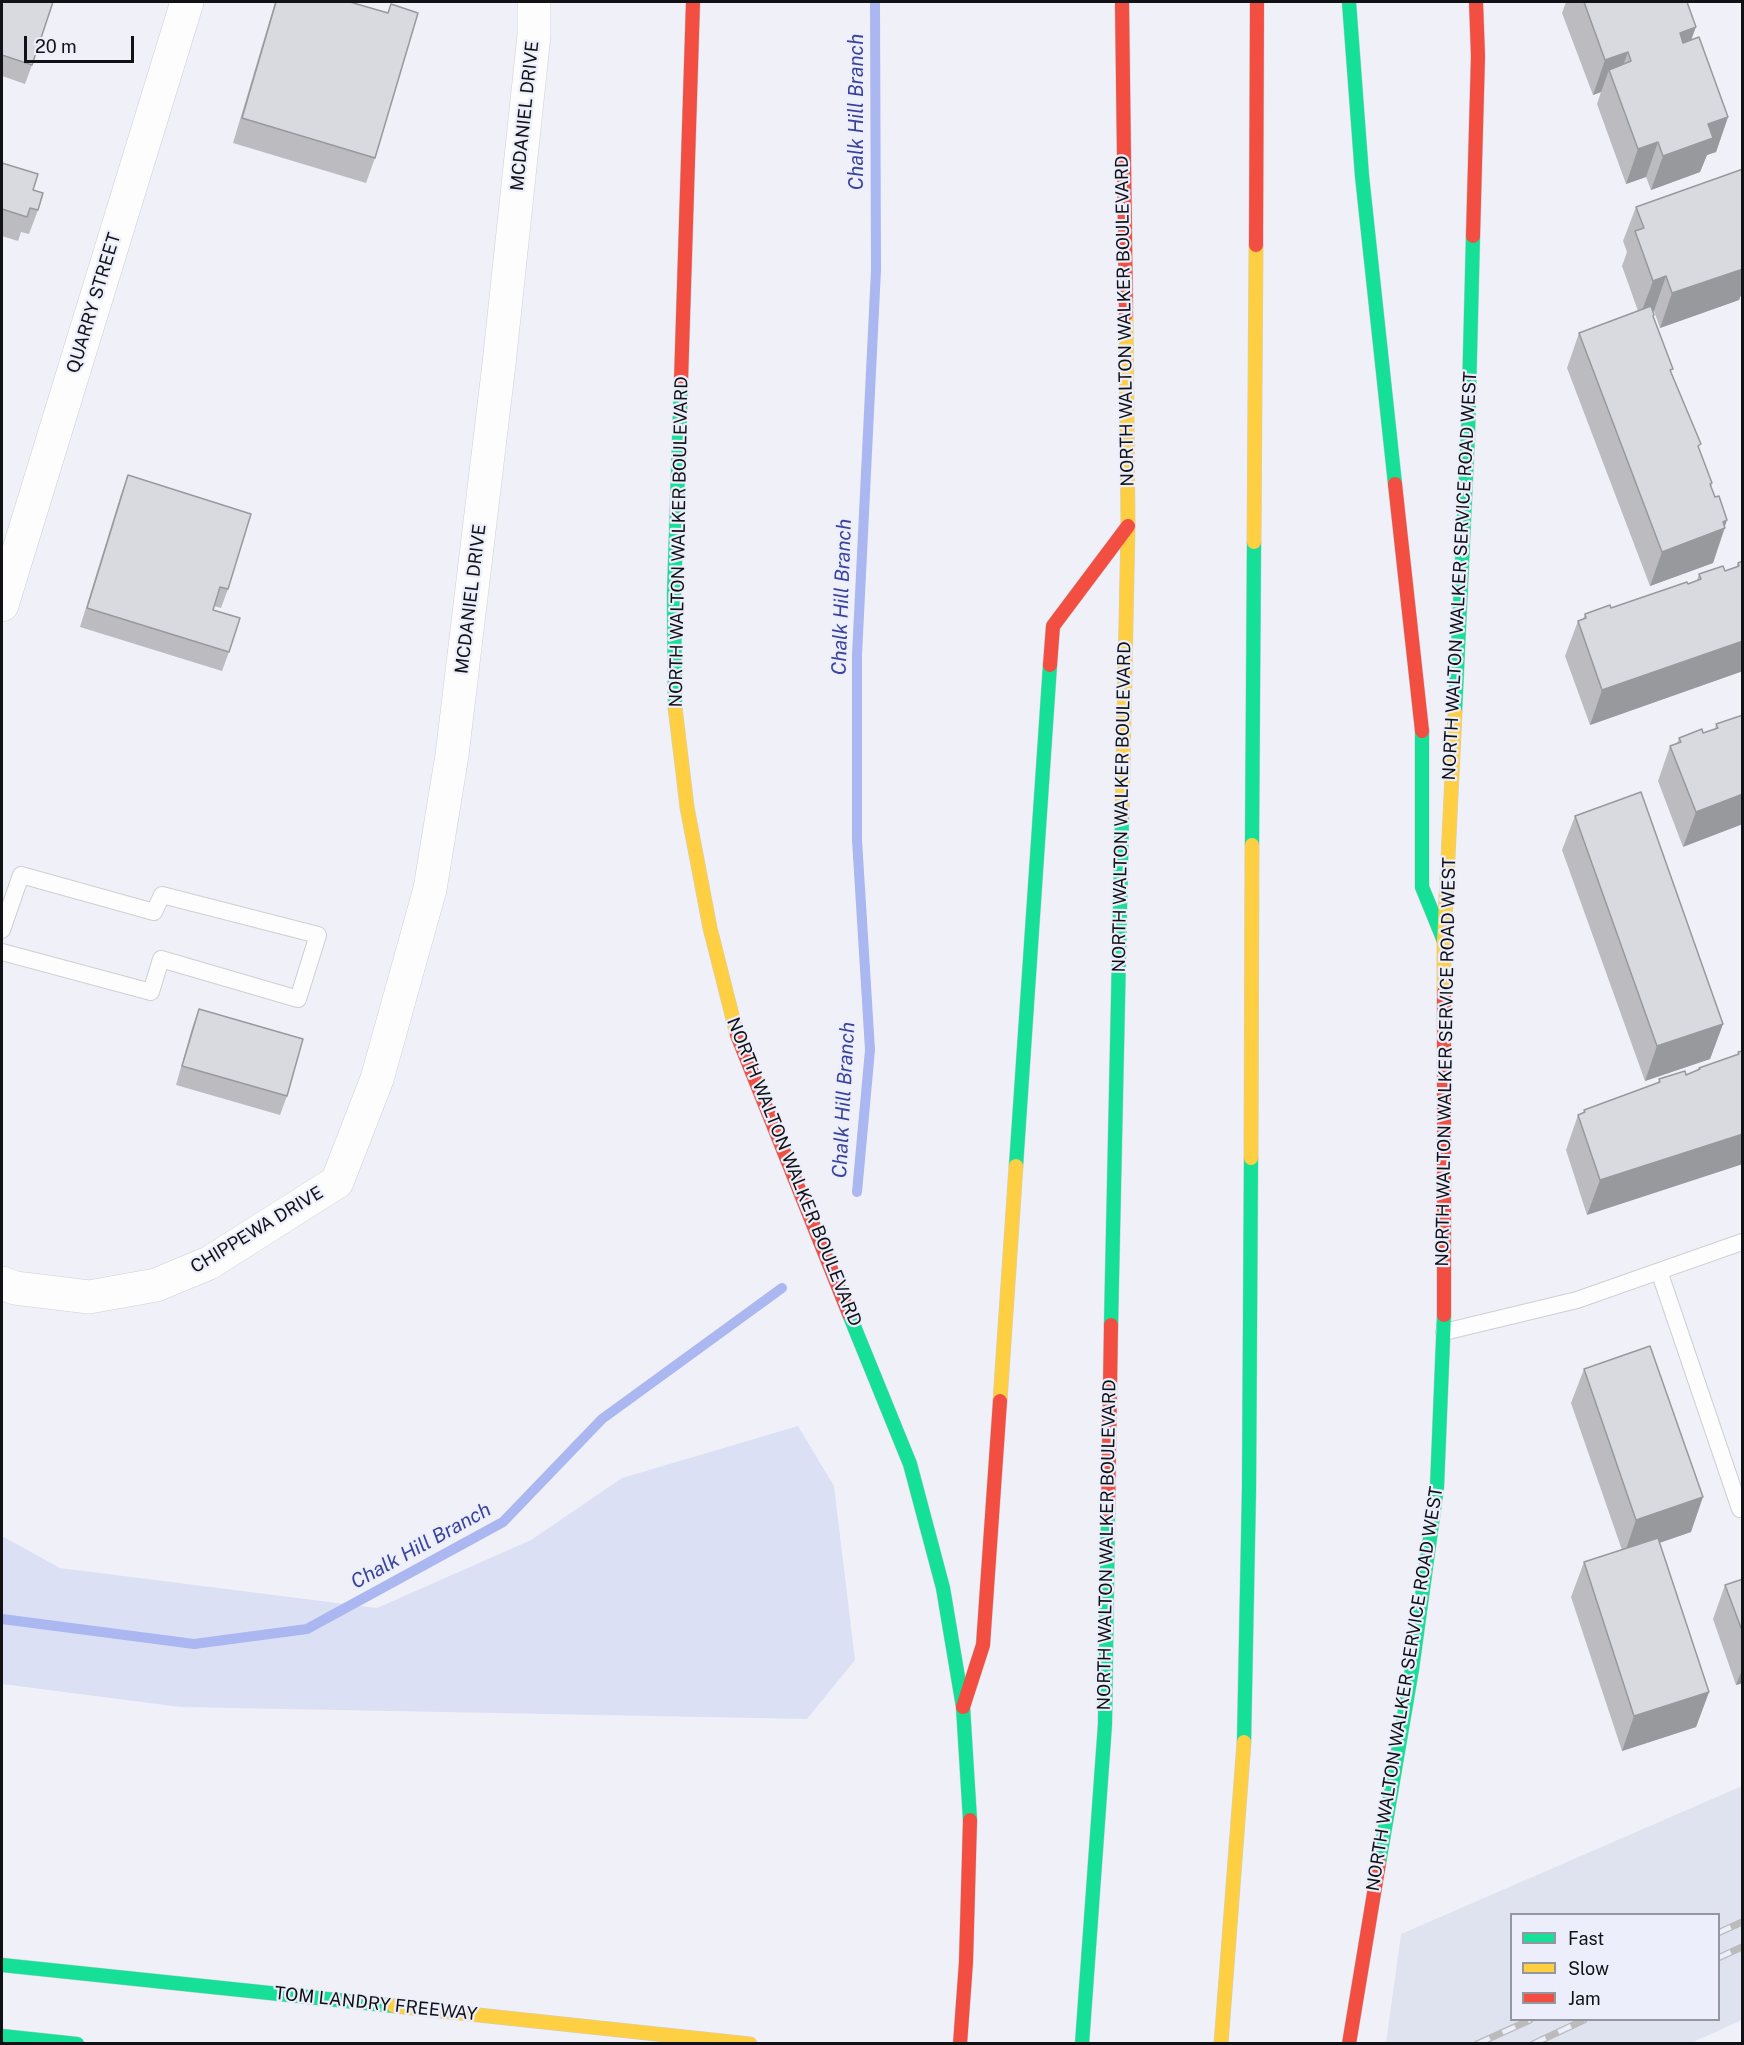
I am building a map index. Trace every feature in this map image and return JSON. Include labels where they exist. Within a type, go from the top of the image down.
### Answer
[{"type":"main road","name":"NORTH WALTON WALKER BOULEVARD","points":[[693,2],[674,594],[674,698],[687,807],[710,928],[736,1036],[910,1464],[943,1588],[963,1707],[971,1833],[960,2043]]},
{"type":"main road","name":"NORTH WALTON WALKER BOULEVARD","points":[[1082,2043],[1105,1724],[1128,526],[1122,2]]},
{"type":"main road","points":[[1221,2043],[1244,1757],[1249,1489],[1257,2]]},
{"type":"main road","points":[[1349,2],[1362,176],[1423,741],[1422,887],[1444,941]]},
{"type":"main road","name":"NORTH WALTON WALKER SERVICE ROAD WEST","points":[[1349,2043],[1410,1680],[1437,1487],[1444,1332],[1444,941],[1468,434],[1478,56],[1476,2]]},
{"type":"main road","points":[[963,1707],[982,1645],[1053,626],[1128,526]]},
{"type":"main road","name":"TOM LANDRY FREEWAY","points":[[2,1965],[750,2043]]},
{"type":"main road","points":[[2,2036],[76,2043]]},
{"type":"street","name":"QUARRY STREET","points":[[2,605],[187,2]]},
{"type":"street","name":"MCDANIEL DRIVE","points":[[337,1182],[377,1079],[430,889],[434,867],[452,755],[499,364],[534,35],[534,2]]},
{"type":"street","name":"CHIPPEWA DRIVE","points":[[2,1283],[15,1288],[89,1297],[156,1285],[209,1263],[337,1182]]},
{"type":"lane","points":[[2,930],[21,875],[154,912],[162,896],[318,935],[298,999],[161,959],[151,992],[2,952]]},
{"type":"lane","points":[[1444,1332],[1577,1300],[1743,1242]]},
{"type":"lane","points":[[1659,1270],[1740,1509],[1743,1508]]},
{"type":"shaded area","points":[[798,1426],[834,1486],[855,1660],[807,1719],[180,1707],[2,1684],[2,1536],[60,1568],[377,1608],[531,1540],[622,1478]]},
{"type":"shaded area","points":[[1742,1786],[1742,2020],[1691,2043],[1386,2043],[1401,1934]]},
{"type":"building","points":[[2,2],[53,2],[32,65],[2,55]]},
{"type":"building","points":[[276,2],[350,2],[388,13],[391,4],[418,13],[375,158],[242,118]]},
{"type":"building","points":[[1584,2],[1687,2],[1696,27],[1680,33],[1683,43],[1699,37],[1728,117],[1708,124],[1713,138],[1663,156],[1658,142],[1638,149],[1609,70],[1631,61],[1628,52],[1605,60]]},
{"type":"building","points":[[2,163],[38,174],[33,190],[43,193],[38,210],[30,208],[27,217],[2,209]]},
{"type":"building","points":[[1743,169],[1743,269],[1672,293],[1666,276],[1653,281],[1635,231],[1644,228],[1636,207]]},
{"type":"building","points":[[1651,306],[1673,369],[1670,370],[1701,444],[1698,446],[1712,483],[1710,484],[1715,497],[1719,496],[1727,520],[1723,522],[1725,528],[1662,552],[1579,333]]},
{"type":"building","points":[[128,475],[251,514],[228,589],[220,587],[213,610],[240,618],[229,652],[87,608]]},
{"type":"building","points":[[1743,561],[1743,641],[1602,690],[1578,621],[1586,618],[1585,614],[1610,605],[1611,608],[1687,582],[1688,584],[1701,579],[1699,574],[1723,566],[1725,571],[1739,566],[1738,563]]},
{"type":"building","points":[[1743,715],[1743,794],[1696,812],[1670,746],[1681,742],[1679,738],[1702,729],[1703,733],[1718,728],[1716,724]]},
{"type":"building","points":[[1641,792],[1723,1024],[1657,1046],[1575,816]]},
{"type":"building","points":[[199,1009],[303,1039],[287,1096],[182,1066]]},
{"type":"building","points":[[1743,1051],[1743,1134],[1600,1180],[1578,1115],[1585,1112],[1584,1110],[1660,1082],[1659,1079],[1685,1071],[1686,1075]]},
{"type":"building","points":[[1650,1346],[1703,1497],[1636,1520],[1584,1369]]},
{"type":"building","points":[[1658,1538],[1709,1692],[1634,1716],[1584,1562]]},
{"type":"building","points":[[1743,1579],[1743,1633],[1725,1585]]},
{"type":"waterway","name":"Chalk Hill Branch","points":[[857,1192],[870,1050],[857,840],[857,655],[876,270],[875,2]]},
{"type":"waterway","name":"Chalk Hill Branch","points":[[2,1619],[194,1644],[307,1629],[503,1522],[602,1419],[782,1288]]},
{"type":"railway","points":[[1720,1932],[1742,1922]]},
{"type":"railway","points":[[1720,1957],[1742,1947]]},
{"type":"railway","points":[[1477,2044],[1528,2021]]},
{"type":"railway","points":[[1533,2044],[1582,2021]]},
{"type":"traffic: fast","points":[[1349,2],[1362,176],[1395,484]]},
{"type":"traffic: fast","points":[[1455,712],[1468,434],[1473,236]]},
{"type":"traffic: fast","points":[[675,707],[674,594],[681,381]]},
{"type":"traffic: fast","points":[[1252,845],[1254,542]]},
{"type":"traffic: fast","points":[[1016,1166],[1050,665]]},
{"type":"traffic: fast","points":[[1422,731],[1422,887],[1444,941]]},
{"type":"traffic: fast","points":[[1111,1325],[1122,815]]},
{"type":"traffic: fast","points":[[1244,1742],[1249,1489],[1251,1158]]},
{"type":"traffic: fast","points":[[849,1314],[910,1464],[943,1588],[963,1707],[970,1820]]},
{"type":"traffic: fast","points":[[1379,1863],[1412,1669],[1437,1487],[1444,1315]]},
{"type":"traffic: fast","points":[[1082,2044],[1105,1724],[1108,1514]]},
{"type":"traffic: fast","points":[[2,1965],[394,2006]]},
{"type":"traffic: fast","points":[[2,2036],[77,2044]]},
{"type":"traffic: slow","points":[[1254,542],[1256,245]]},
{"type":"traffic: slow","points":[[1122,815],[1128,526],[1126,314]]},
{"type":"traffic: slow","points":[[675,707],[687,807],[710,928],[737,1035]]},
{"type":"traffic: slow","points":[[1444,992],[1444,941],[1455,712]]},
{"type":"traffic: slow","points":[[1251,1158],[1252,845]]},
{"type":"traffic: slow","points":[[1000,1401],[1016,1166]]},
{"type":"traffic: slow","points":[[1221,2044],[1244,1742]]},
{"type":"traffic: slow","points":[[394,2006],[750,2044]]},
{"type":"traffic: jam","points":[[681,381],[693,2]]},
{"type":"traffic: jam","points":[[1122,2],[1126,314]]},
{"type":"traffic: jam","points":[[1256,245],[1257,2]]},
{"type":"traffic: jam","points":[[1473,236],[1478,56],[1476,2]]},
{"type":"traffic: jam","points":[[1395,484],[1422,731]]},
{"type":"traffic: jam","points":[[1050,665],[1053,626],[1128,526]]},
{"type":"traffic: jam","points":[[1444,992],[1444,1315]]},
{"type":"traffic: jam","points":[[737,1035],[849,1314]]},
{"type":"traffic: jam","points":[[1108,1514],[1111,1325]]},
{"type":"traffic: jam","points":[[963,1707],[983,1645],[1000,1401]]},
{"type":"traffic: jam","points":[[960,2044],[966,1962],[970,1820]]},
{"type":"traffic: jam","points":[[1349,2044],[1379,1863]]}]
